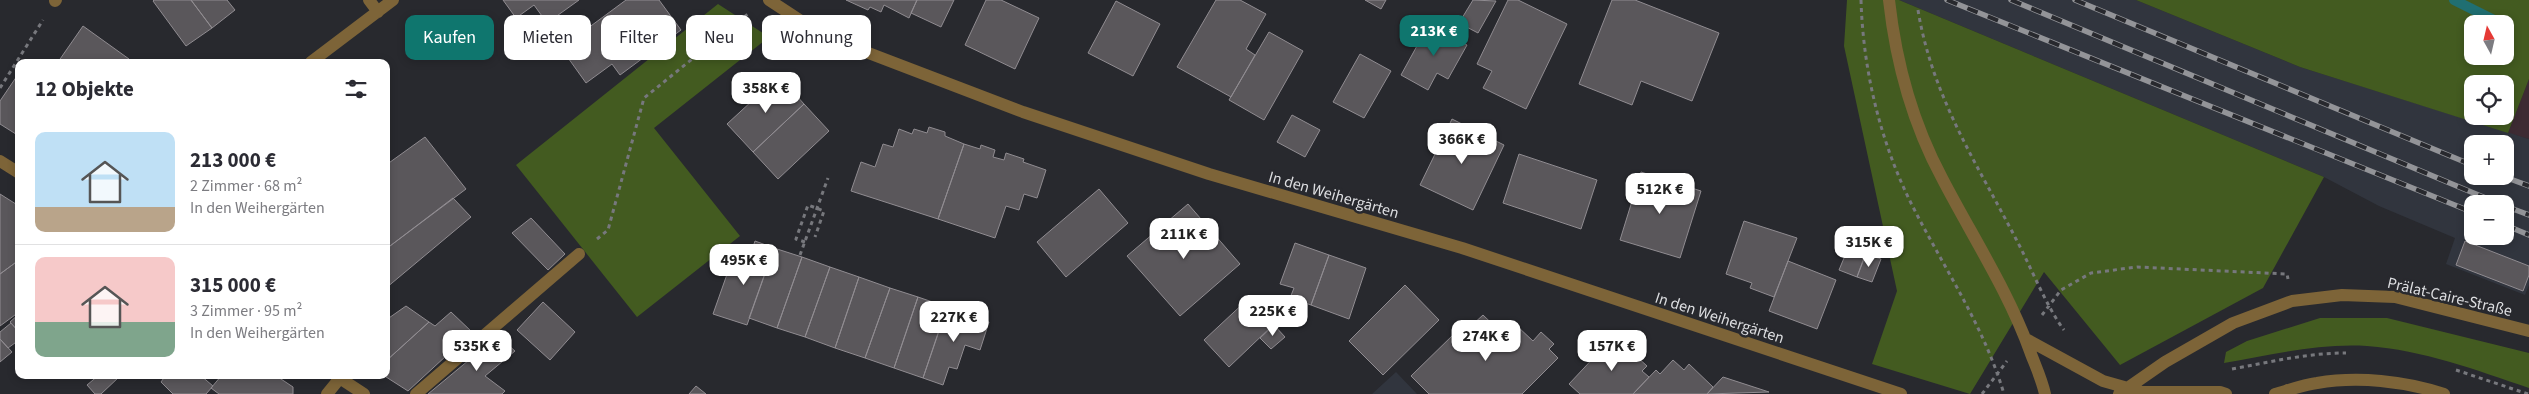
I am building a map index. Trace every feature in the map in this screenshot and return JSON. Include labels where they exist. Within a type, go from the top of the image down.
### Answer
[{"type":"street","points":[[369,0],[378,12]]},
{"type":"street","points":[[315,59],[394,0]]},
{"type":"street","name":"In den Weihergärten","points":[[769,0],[824,36],[1022,112],[1209,174],[1462,248],[1901,394]]},
{"type":"street","points":[[1889,0],[1901,76],[1914,115],[1941,176],[2006,296],[2026,339],[2045,394]]},
{"type":"street","points":[[0,161],[15,170]]},
{"type":"street","points":[[416,394],[579,254]]},
{"type":"street","name":"Prälat-Caire-Straße","points":[[2119,394],[2165,362],[2232,323],[2292,301],[2342,295],[2395,297],[2529,331]]},
{"type":"street","points":[[2026,339],[2103,381],[2142,392],[2223,393]]},
{"type":"street","points":[[327,394],[335,379]]},
{"type":"street","points":[[342,379],[364,394]]},
{"type":"street","points":[[2275,394],[2316,383],[2353,380],[2397,383],[2444,394]]},
{"type":"path","points":[[18,59],[56,0]]},
{"type":"path","points":[[1861,0],[1865,59],[1890,155],[1910,200],[1979,327],[2004,394]]},
{"type":"path","points":[[1916,1],[1923,44],[1937,85],[1956,127],[2066,332]]},
{"type":"path","points":[[579,254],[608,230],[644,98],[757,6]]},
{"type":"path","points":[[0,88],[15,64]]},
{"type":"path","points":[[800,255],[828,178]]},
{"type":"path","points":[[805,242],[796,239],[808,206],[824,211],[815,237]]},
{"type":"path","points":[[2038,320],[2061,290],[2091,273],[2137,267],[2287,274],[2292,301]]},
{"type":"path","points":[[1982,394],[2010,357]]},
{"type":"path","points":[[2225,370],[2235,369]]},
{"type":"shaded area","points":[[1899,0],[2136,0],[2300,67],[2464,119],[2464,125],[2484,125],[2529,139],[2529,285],[2525,295],[2446,264],[2455,238],[2379,206],[2324,177]]},
{"type":"shaded area","points":[[2529,79],[2529,139],[2508,133],[2511,125],[2514,125],[2514,118]]},
{"type":"shaded area","points":[[1396,372],[1417,394],[1372,394]]},
{"type":"green space","points":[[1847,0],[1899,0],[2324,177],[2263,288],[2120,365],[2044,272],[1970,394],[1872,364],[1897,291],[1844,46]]},
{"type":"green space","points":[[2136,0],[2529,0],[2529,79],[2514,118],[2514,75],[2464,75],[2464,119],[2300,67]]},
{"type":"green space","points":[[718,4],[735,15],[704,15]]},
{"type":"green space","points":[[752,26],[762,32],[762,43],[752,50]]},
{"type":"green space","points":[[686,30],[686,60],[740,60],[654,128],[740,236],[637,317],[516,165],[648,60],[676,60],[676,37]]},
{"type":"green space","points":[[2483,125],[2511,125],[2508,133]]},
{"type":"green space","points":[[2320,318],[2387,318],[2529,353],[2529,388],[2429,356],[2367,346],[2313,348],[2224,363],[2226,352],[2247,341]]},
{"type":"building","points":[[154,0],[191,0],[212,28],[186,46]]},
{"type":"building","points":[[191,0],[227,0],[235,10],[212,28]]},
{"type":"building","points":[[503,0],[579,0],[558,15],[541,15],[534,5],[520,15],[514,15]]},
{"type":"building","points":[[626,0],[659,0],[670,15],[606,15]]},
{"type":"building","points":[[846,0],[917,0],[909,18],[884,5],[881,12],[870,7],[868,10]]},
{"type":"building","points":[[917,0],[954,0],[941,27],[911,13]]},
{"type":"building","points":[[986,0],[1001,0],[1039,18],[1015,69],[965,45]]},
{"type":"building","points":[[1216,0],[1240,0],[1266,14],[1246,49],[1255,55],[1231,97],[1177,67]]},
{"type":"building","points":[[1365,0],[1386,0],[1381,9]]},
{"type":"building","points":[[1473,0],[1496,1],[1478,33],[1459,23]]},
{"type":"building","points":[[1508,0],[1518,0],[1567,24],[1526,109],[1483,88],[1492,71],[1477,64]]},
{"type":"building","points":[[1612,0],[1635,0],[1719,33],[1692,101],[1641,81],[1632,105],[1579,84]]},
{"type":"building","points":[[1116,1],[1160,24],[1133,76],[1088,53]]},
{"type":"building","points":[[601,18],[601,60],[640,60],[620,75],[612,64],[586,83],[570,60],[591,60],[591,26]]},
{"type":"building","points":[[676,23],[681,30],[676,34]]},
{"type":"building","points":[[1429,24],[1467,45],[1448,79],[1437,73],[1428,90],[1401,75]]},
{"type":"building","points":[[83,26],[129,59],[60,59]]},
{"type":"building","points":[[1269,32],[1303,51],[1264,120],[1229,100]]},
{"type":"building","points":[[1360,54],[1391,71],[1364,118],[1333,102]]},
{"type":"building","points":[[779,76],[804,104],[753,152],[727,124]]},
{"type":"building","points":[[15,79],[15,133],[0,124],[0,101]]},
{"type":"building","points":[[804,104],[829,131],[778,179],[753,152]]},
{"type":"building","points":[[1292,115],[1320,130],[1305,157],[1277,142]]},
{"type":"building","points":[[1452,119],[1504,145],[1473,210],[1420,185]]},
{"type":"building","points":[[929,127],[945,132],[945,136],[964,144],[938,219],[851,191],[861,162],[875,167],[883,144],[893,147],[899,129],[912,134],[914,129],[927,133]]},
{"type":"building","points":[[425,137],[466,189],[390,246],[390,162]]},
{"type":"building","points":[[964,144],[980,149],[981,145],[995,150],[993,157],[1004,160],[1006,153],[1024,159],[1023,162],[1046,170],[1037,198],[1024,194],[1019,210],[1006,206],[995,238],[938,219]]},
{"type":"building","points":[[1519,154],[1597,180],[1581,229],[1503,203]]},
{"type":"building","points":[[1641,172],[1701,191],[1680,258],[1620,240]]},
{"type":"building","points":[[1099,189],[1128,223],[1066,277],[1037,242]]},
{"type":"building","points":[[0,194],[15,203],[15,263],[0,274]]},
{"type":"building","points":[[453,198],[471,217],[390,285],[390,246]]},
{"type":"building","points":[[1188,204],[1240,264],[1180,316],[1127,256]]},
{"type":"building","points":[[531,218],[565,254],[548,270],[512,233]]},
{"type":"building","points":[[1744,221],[1797,238],[1774,297],[1750,288],[1752,283],[1726,274]]},
{"type":"building","points":[[755,241],[774,248],[747,325],[713,314],[731,263],[746,268]]},
{"type":"building","points":[[1295,243],[1329,255],[1311,305],[1290,298],[1294,288],[1280,284]]},
{"type":"building","points":[[2464,244],[2475,245],[2529,266],[2529,275],[2523,291],[2456,265]]},
{"type":"building","points":[[1849,246],[1866,252],[1857,277],[1839,270]]},
{"type":"building","points":[[774,248],[802,257],[777,328],[749,318]]},
{"type":"building","points":[[1866,254],[1881,259],[1872,282],[1857,277]]},
{"type":"building","points":[[1329,255],[1366,268],[1349,319],[1311,305]]},
{"type":"building","points":[[802,257],[830,267],[805,337],[777,328]]},
{"type":"building","points":[[1788,261],[1836,280],[1817,329],[1769,311]]},
{"type":"building","points":[[15,263],[15,315],[0,326],[0,274]]},
{"type":"building","points":[[830,267],[859,277],[835,348],[805,337]]},
{"type":"building","points":[[859,277],[890,288],[865,358],[835,348]]},
{"type":"building","points":[[1405,285],[1439,320],[1383,375],[1349,341]]},
{"type":"building","points":[[890,288],[918,297],[894,368],[865,358]]},
{"type":"building","points":[[918,297],[947,307],[923,378],[894,368]]},
{"type":"building","points":[[1248,299],[1273,325],[1229,367],[1204,340]]},
{"type":"building","points":[[543,302],[575,332],[550,360],[517,330]]},
{"type":"building","points":[[406,306],[429,322],[390,357],[390,317]]},
{"type":"building","points":[[947,307],[989,322],[980,350],[965,345],[957,369],[949,367],[943,385],[923,378]]},
{"type":"building","points":[[451,312],[472,332],[408,391],[389,379],[390,357],[429,322],[435,326]]},
{"type":"building","points":[[1483,315],[1506,337],[1517,326],[1533,341],[1541,332],[1554,344],[1549,349],[1558,358],[1522,394],[1429,394],[1411,376],[1455,333],[1459,337]]},
{"type":"building","points":[[15,318],[15,328],[10,322]]},
{"type":"building","points":[[11,323],[15,328],[15,343],[8,348],[0,339],[0,332]]},
{"type":"building","points":[[1274,325],[1285,337],[1271,349],[1260,338]]},
{"type":"building","points":[[498,336],[515,351],[485,376],[505,391],[502,394],[428,394]]},
{"type":"building","points":[[1614,336],[1647,366],[1642,371],[1649,377],[1633,394],[1580,394],[1569,384]]},
{"type":"building","points":[[0,339],[12,352],[0,362]]},
{"type":"building","points":[[1673,360],[1684,370],[1689,364],[1713,387],[1707,394],[1633,394],[1656,370],[1660,374]]},
{"type":"building","points":[[1723,377],[1769,392],[1707,394]]},
{"type":"building","points":[[94,379],[117,379],[101,394],[95,394],[87,385]]},
{"type":"building","points":[[163,379],[205,379],[213,386],[206,394],[173,394],[161,382]]},
{"type":"building","points":[[219,379],[281,379],[293,387],[293,394],[219,394],[211,388]]},
{"type":"building","points":[[696,386],[706,394],[689,394]]},
{"type":"waterway","points":[[2454,0],[2484,15]]},
{"type":"railway","points":[[1947,0],[2464,209]]},
{"type":"railway","points":[[2011,0],[2478,195]]},
{"type":"railway","points":[[2075,0],[2464,162]]},
{"type":"railway","points":[[2514,180],[2529,186]]},
{"type":"railway","points":[[2514,209],[2529,215]]},
{"type":"railway","points":[[2514,229],[2529,235]]}]
